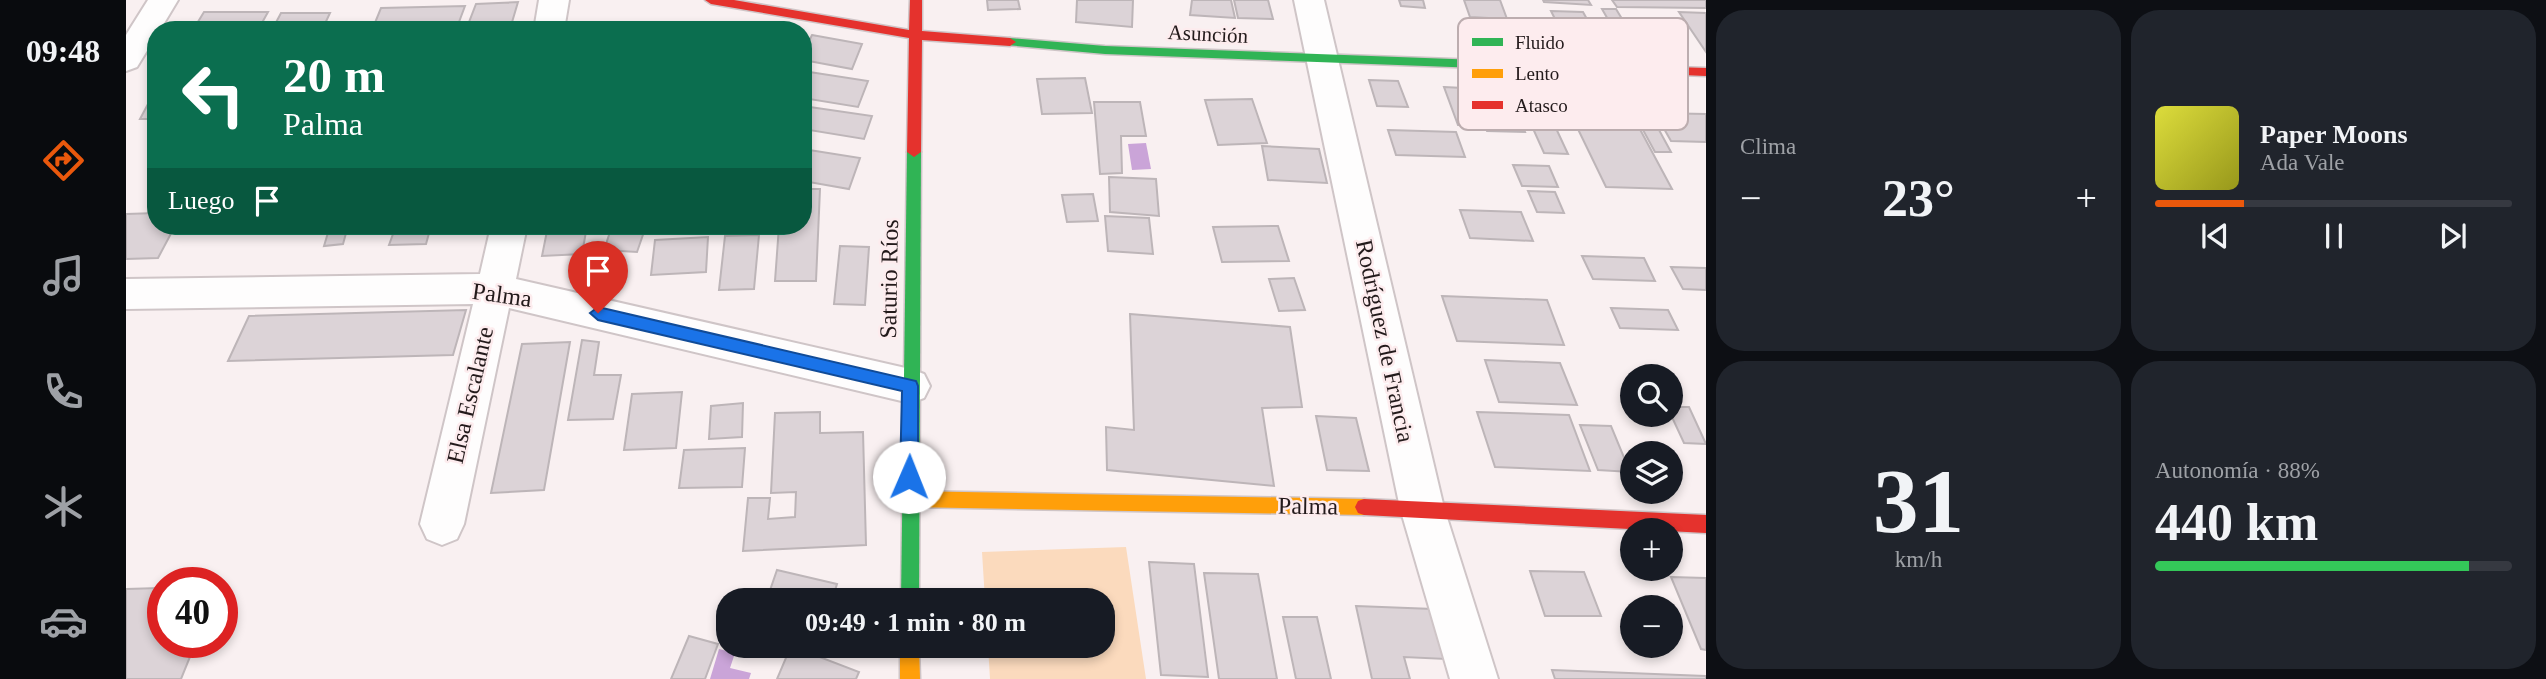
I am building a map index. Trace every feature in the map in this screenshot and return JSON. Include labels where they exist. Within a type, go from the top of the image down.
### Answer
[{"type":"street","points":[[150,21],[163,0]]},
{"type":"street","points":[[550,21],[555,0]]},
{"type":"street","name":"Asunción","points":[[712,0],[916,35],[1105,50],[1458,64]]},
{"type":"street","name":"Saturio Ríos","points":[[909,588],[916,0]]},
{"type":"street","name":"Rodríguez de Francia","points":[[1309,0],[1422,508],[1474,679]]},
{"type":"street","points":[[126,60],[147,26]]},
{"type":"street","name":"Asunción","points":[[1688,71],[1706,72]]},
{"type":"street","name":"Elsa Escalante","points":[[442,524],[507,235]]},
{"type":"street","name":"Palma","points":[[126,294],[494,289],[910,386]]},
{"type":"street","name":"Palma","points":[[909,499],[1422,508],[1706,524]]},
{"type":"street","points":[[910,658],[910,679]]},
{"type":"shaded area","points":[[1146,143],[1151,169],[1132,170],[1128,144]]},
{"type":"shaded area","points":[[1126,547],[1146,679],[990,679],[989,658],[1115,658],[1115,588],[984,588],[982,552]]},
{"type":"shaded area","points":[[716,658],[733,658],[730,668],[751,673],[749,679],[710,679]]},
{"type":"building","points":[[987,0],[1018,0],[1020,9],[988,10]]},
{"type":"building","points":[[1077,0],[1133,0],[1132,27],[1076,22]]},
{"type":"building","points":[[1192,0],[1231,0],[1235,18],[1190,15]]},
{"type":"building","points":[[1234,0],[1268,0],[1273,19],[1238,18]]},
{"type":"building","points":[[1399,0],[1423,0],[1425,8],[1401,6]]},
{"type":"building","points":[[1464,0],[1500,0],[1507,18],[1488,18],[1470,17]]},
{"type":"building","points":[[1543,0],[1588,0],[1591,5],[1544,2]]},
{"type":"building","points":[[1612,0],[1706,0],[1706,8],[1617,7]]},
{"type":"building","points":[[518,2],[512,21],[469,21],[476,4]]},
{"type":"building","points":[[465,6],[459,21],[376,21],[381,8]]},
{"type":"building","points":[[1602,9],[1616,9],[1621,18],[1607,18]]},
{"type":"building","points":[[1551,11],[1583,12],[1586,18],[1554,18]]},
{"type":"building","points":[[204,12],[268,12],[263,21],[198,21]]},
{"type":"building","points":[[1679,12],[1706,13],[1706,52],[1688,25],[1688,18],[1683,18]]},
{"type":"building","points":[[281,13],[330,13],[326,21],[277,21]]},
{"type":"building","points":[[812,35],[862,44],[852,69],[812,62]]},
{"type":"building","points":[[812,72],[868,81],[858,107],[812,99]]},
{"type":"building","points":[[1085,78],[1092,113],[1042,114],[1037,79]]},
{"type":"building","points":[[1369,80],[1398,81],[1408,107],[1377,106]]},
{"type":"building","points":[[1444,87],[1458,88],[1458,125]]},
{"type":"building","points":[[1252,99],[1267,143],[1218,145],[1205,100]]},
{"type":"building","points":[[1094,102],[1140,102],[1146,136],[1121,136],[1122,173],[1100,174]]},
{"type":"building","points":[[147,106],[147,119],[140,119]]},
{"type":"building","points":[[812,107],[872,116],[864,139],[812,130]]},
{"type":"building","points":[[1688,114],[1706,114],[1706,142],[1671,141],[1665,130],[1688,130]]},
{"type":"building","points":[[1388,130],[1456,132],[1465,157],[1396,155]]},
{"type":"building","points":[[1524,130],[1525,132],[1487,131]]},
{"type":"building","points":[[1534,130],[1557,130],[1568,154],[1544,153]]},
{"type":"building","points":[[1578,130],[1640,130],[1672,189],[1606,187]]},
{"type":"building","points":[[1643,130],[1659,130],[1671,152],[1655,152]]},
{"type":"building","points":[[1262,146],[1319,149],[1327,183],[1268,180]]},
{"type":"building","points":[[812,150],[860,158],[849,189],[812,183]]},
{"type":"building","points":[[1513,165],[1549,166],[1558,187],[1522,186]]},
{"type":"building","points":[[1109,177],[1156,179],[1159,216],[1110,212]]},
{"type":"building","points":[[812,189],[820,189],[816,281],[775,281],[778,235],[812,235]]},
{"type":"building","points":[[1528,191],[1555,192],[1564,213],[1537,212]]},
{"type":"building","points":[[1093,194],[1098,221],[1067,222],[1062,195]]},
{"type":"building","points":[[1460,210],[1521,212],[1533,241],[1470,238]]},
{"type":"building","points":[[147,213],[147,235],[170,235],[158,258],[126,259],[126,214]]},
{"type":"building","points":[[1105,216],[1149,218],[1153,254],[1108,251]]},
{"type":"building","points":[[1278,226],[1289,261],[1222,262],[1213,227]]},
{"type":"building","points":[[327,235],[346,235],[343,244],[324,246]]},
{"type":"building","points":[[393,235],[428,235],[426,244],[389,245]]},
{"type":"building","points":[[546,235],[585,235],[582,254],[542,256]]},
{"type":"building","points":[[609,235],[643,235],[637,252],[604,250]]},
{"type":"building","points":[[759,235],[754,289],[719,290],[725,236]]},
{"type":"building","points":[[708,237],[706,272],[651,275],[655,240]]},
{"type":"building","points":[[840,246],[869,247],[865,305],[834,304]]},
{"type":"building","points":[[1582,256],[1644,258],[1655,281],[1593,279]]},
{"type":"building","points":[[1671,267],[1706,268],[1706,290],[1683,289]]},
{"type":"building","points":[[1294,278],[1305,310],[1279,311],[1269,279]]},
{"type":"building","points":[[1442,296],[1547,300],[1564,345],[1457,341]]},
{"type":"building","points":[[1611,308],[1668,310],[1678,330],[1620,328]]},
{"type":"building","points":[[466,310],[453,355],[228,361],[249,316]]},
{"type":"building","points":[[1130,314],[1290,327],[1302,407],[1262,408],[1274,486],[1107,470],[1106,427],[1134,430]]},
{"type":"building","points":[[582,340],[599,342],[594,375],[621,375],[613,419],[568,420]]},
{"type":"building","points":[[570,342],[544,490],[491,493],[522,344]]},
{"type":"building","points":[[1485,360],[1560,363],[1577,405],[1499,402]]},
{"type":"building","points":[[682,392],[676,448],[624,450],[632,394]]},
{"type":"building","points":[[743,403],[742,437],[709,439],[711,406]]},
{"type":"building","points":[[1683,407],[1689,407],[1706,444],[1684,443],[1677,427],[1683,427]]},
{"type":"building","points":[[820,412],[820,433],[863,432],[866,545],[743,551],[748,498],[770,498],[768,519],[795,517],[796,492],[771,493],[775,413]]},
{"type":"building","points":[[1477,412],[1569,415],[1590,471],[1495,467]]},
{"type":"building","points":[[1316,416],[1356,418],[1369,471],[1327,470]]},
{"type":"building","points":[[1580,425],[1611,426],[1620,448],[1620,471],[1598,470]]},
{"type":"building","points":[[745,448],[742,487],[679,488],[684,450]]},
{"type":"building","points":[[1149,562],[1194,564],[1208,677],[1161,675]]},
{"type":"building","points":[[777,570],[837,584],[836,588],[771,588]]},
{"type":"building","points":[[1530,571],[1584,572],[1601,616],[1545,616]]},
{"type":"building","points":[[1204,573],[1258,574],[1277,679],[1219,679]]},
{"type":"building","points":[[1683,577],[1706,578],[1706,650],[1701,649],[1683,606],[1683,595],[1678,595],[1673,581],[1683,581]]},
{"type":"building","points":[[147,588],[147,658],[190,658],[181,679],[126,679],[126,589]]},
{"type":"building","points":[[1356,606],[1433,609],[1446,659],[1404,657],[1410,679],[1372,679]]},
{"type":"building","points":[[1283,617],[1317,617],[1331,679],[1296,679]]},
{"type":"building","points":[[689,636],[716,643],[705,679],[671,679]]},
{"type":"building","points":[[786,658],[822,658],[859,672],[856,679],[777,679]]},
{"type":"building","points":[[1552,670],[1706,676],[1706,679],[1555,679]]},
{"type":"traffic: fast","points":[[1010,42],[1105,50],[1458,63]]},
{"type":"traffic: fast","points":[[910,588],[914,152]]},
{"type":"traffic: slow","points":[[909,499],[1364,507]]},
{"type":"traffic: slow","points":[[910,658],[910,679]]},
{"type":"traffic: jam","points":[[711,0],[916,35],[1010,42]]},
{"type":"traffic: jam","points":[[914,152],[916,0]]},
{"type":"traffic: jam","points":[[1688,71],[1706,72]]},
{"type":"traffic: jam","points":[[1364,507],[1706,524]]},
{"type":"route","points":[[598,313],[910,386],[909,477]]}]
